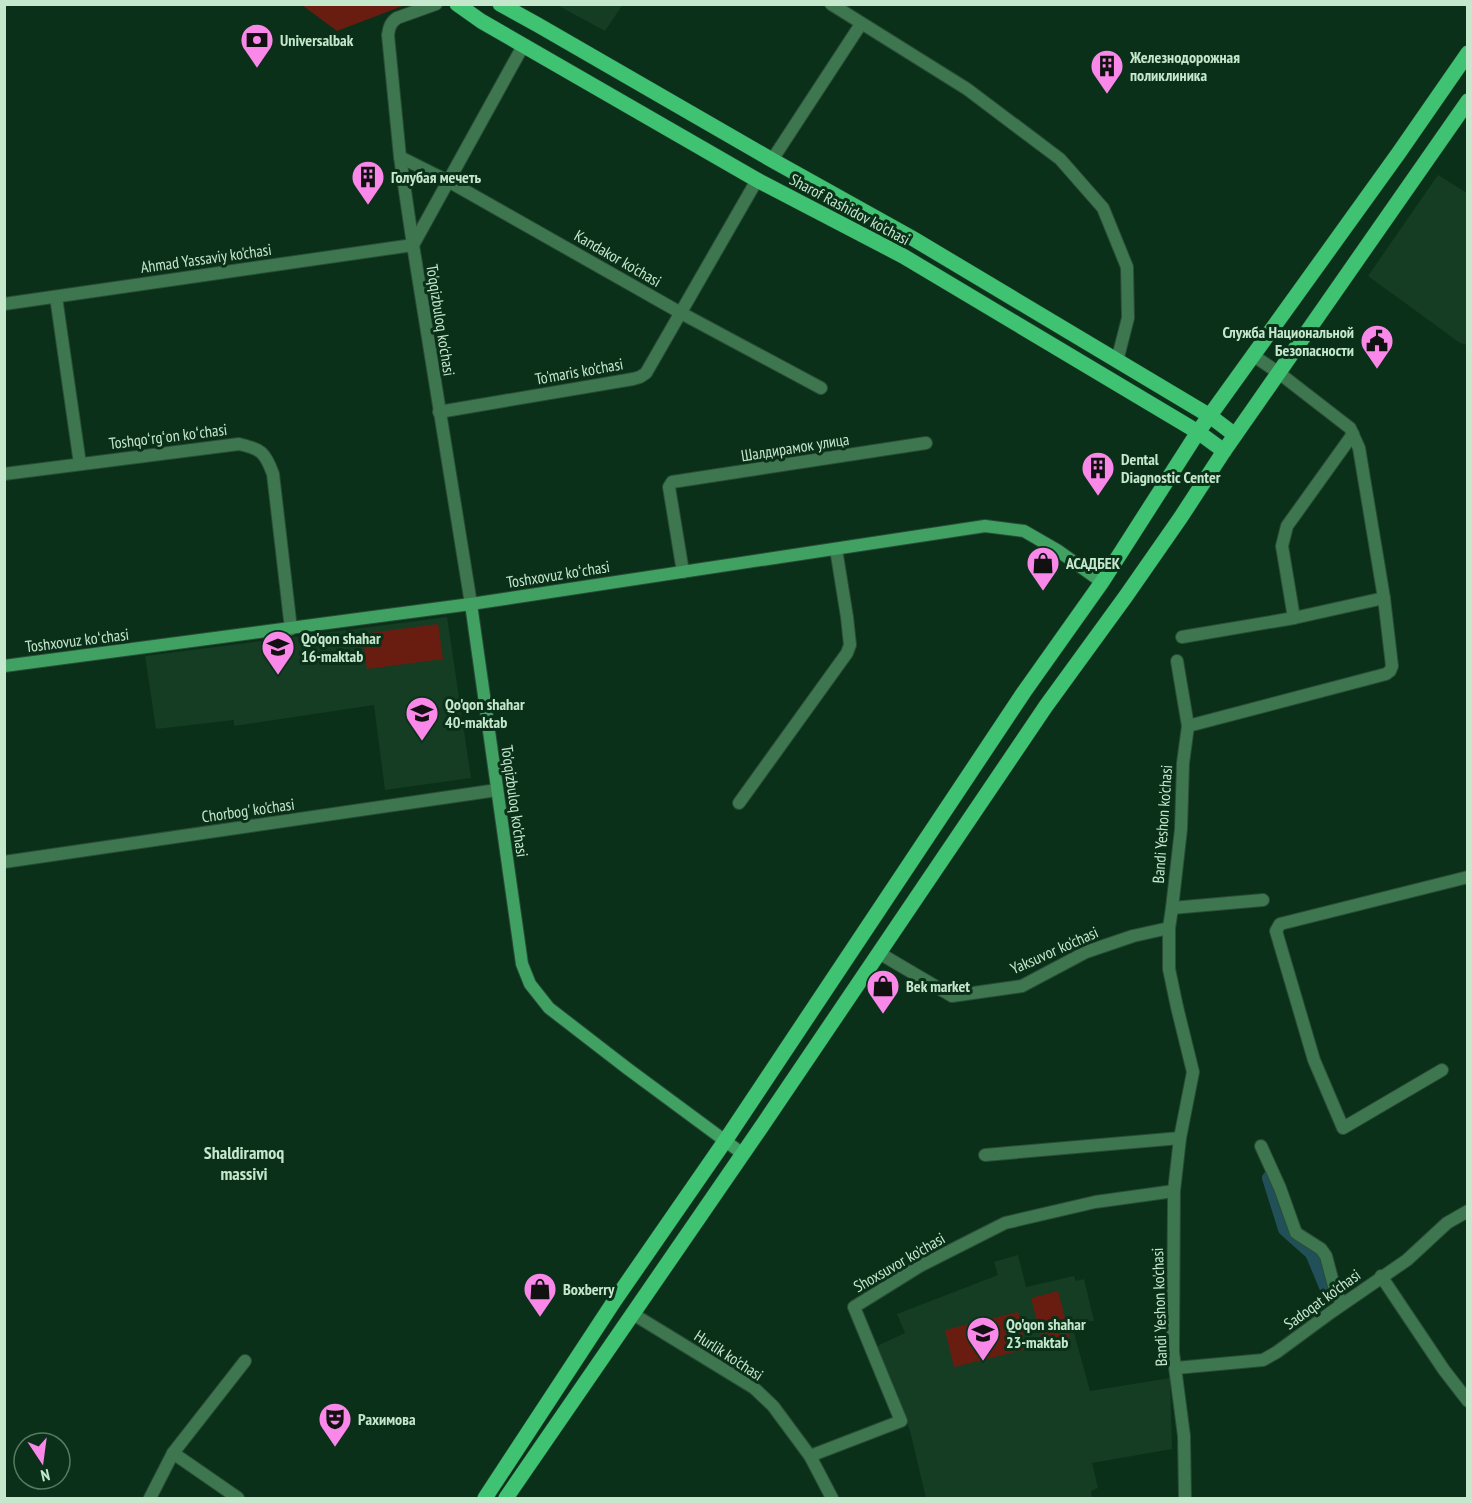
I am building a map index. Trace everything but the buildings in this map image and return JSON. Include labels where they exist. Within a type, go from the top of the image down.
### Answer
[{"type":"main road","name":"Sharof Rashidov ko'chasi","points":[[456,4],[523,46],[757,180],[903,256],[1198,432],[1224,451]]},
{"type":"main road","name":"Sharof Rashidov ko'chasi","points":[[500,4],[912,238],[1210,416],[1235,435]]},
{"type":"main road","points":[[485,1498],[615,1300],[725,1141],[1017,701],[1102,582],[1198,432],[1467,53]]},
{"type":"main road","points":[[657,123],[670,101]]},
{"type":"main road","points":[[506,1498],[1046,706],[1181,517],[1235,435],[1467,101]]},
{"type":"street","name":"To'qqizbuloq ko'chasi","points":[[436,4],[392,21],[388,35],[400,158],[471,604],[522,964],[530,984],[549,1008],[742,1154]]},
{"type":"street","points":[[831,4],[967,89],[1060,159],[1103,208],[1127,267],[1128,318],[1117,361]]},
{"type":"street","points":[[772,160],[861,24]]},
{"type":"street","name":"To'qqizbuloq ko'chasi","points":[[413,245],[523,46]]},
{"type":"street","name":"Kandakor ko'chasi","points":[[400,158],[448,181],[681,313],[821,388]]},
{"type":"street","name":"To'maris ko'chasi","points":[[439,412],[640,377],[646,373],[757,180]]},
{"type":"street","name":"Ahmad Yassaviy ko'chasi","points":[[4,304],[413,245]]},
{"type":"street","points":[[56,297],[80,464]]},
{"type":"street","points":[[1188,726],[1386,674],[1392,666],[1384,598],[1359,448],[1353,434],[1343,422],[1254,356]]},
{"type":"street","points":[[1294,618],[1282,546],[1287,526],[1353,434]]},
{"type":"street","name":"Шалдирамок улица","points":[[683,572],[669,487],[672,482],[926,443]]},
{"type":"street","name":"Toshqoʻrgʻon koʻchasi","points":[[4,474],[239,444],[255,448],[267,459],[273,474],[291,629]]},
{"type":"street","name":"Toshxovuz koʻchasi","points":[[4,666],[471,604],[985,526],[1024,531],[1057,550],[1102,582]]},
{"type":"street","points":[[739,803],[847,653],[850,645],[848,626],[836,549]]},
{"type":"street","points":[[1182,637],[1294,618],[1384,598]]},
{"type":"street","name":"Bandi Yeshon ko'chasi","points":[[1177,661],[1188,726],[1183,762],[1180,829],[1168,928],[1169,969],[1193,1072],[1179,1138],[1174,1191],[1173,1352],[1184,1436],[1185,1498]]},
{"type":"street","name":"Chorbog' ko'chasi","points":[[4,862],[497,790]]},
{"type":"street","points":[[1442,1070],[1343,1128],[1314,1060],[1276,932],[1280,924],[1467,877]]},
{"type":"street","points":[[1172,908],[1263,900]]},
{"type":"street","name":"Yaksuvor ko'chasi","points":[[879,953],[952,996],[1022,986],[1086,952],[1133,936],[1168,928]]},
{"type":"street","points":[[985,1155],[1179,1138]]},
{"type":"street","points":[[1262,1146],[1296,1233],[1321,1249],[1326,1256],[1335,1290],[1342,1304]]},
{"type":"street","name":"Shoxsuvor ko'chasi","points":[[810,1456],[901,1421],[854,1307],[920,1266],[1005,1223],[1095,1202],[1174,1191]]},
{"type":"street","name":"Sadoqat ko'chasi","points":[[1176,1368],[1263,1360],[1407,1260],[1447,1223],[1467,1211]]},
{"type":"street","points":[[1382,1276],[1467,1401]]},
{"type":"street","name":"Hurlik ko'chasi","points":[[633,1314],[754,1388],[773,1406],[810,1456],[832,1498]]},
{"type":"street","points":[[150,1498],[173,1453],[245,1361]]},
{"type":"street","points":[[173,1453],[238,1498]]},
{"type":"shaded area","points":[[302,4],[405,5],[337,31]]},
{"type":"shaded area","points":[[620,4],[621,7],[605,31],[557,5]]},
{"type":"shaded area","points":[[1438,175],[1467,193],[1467,345],[1460,343],[1368,276]]},
{"type":"shaded area","name":"Qo'qon shahar 16-maktab","points":[[447,617],[471,778],[385,790],[374,705],[234,726],[234,720],[156,729],[145,656]]},
{"type":"shaded area","points":[[438,624],[443,659],[367,669],[362,634]]},
{"type":"shaded area","name":"Qo'qon shahar 23-maktab","points":[[1018,1255],[1026,1287],[1074,1276],[1076,1281],[1084,1279],[1094,1321],[1080,1322],[1082,1331],[1074,1333],[1090,1391],[1170,1378],[1172,1449],[1092,1463],[1098,1488],[1091,1491],[1092,1498],[926,1498],[910,1431],[877,1346],[905,1333],[897,1314],[998,1275],[994,1262]]},
{"type":"shaded area","points":[[1058,1291],[1070,1339],[1043,1345],[1031,1298]]},
{"type":"shaded area","points":[[1018,1312],[1027,1349],[954,1367],[945,1330]]},
{"type":"waterway","points":[[1269,1178],[1285,1229],[1312,1253],[1327,1289]]},
{"type":"place","name":"Universalbak","points":[[257,69]]},
{"type":"place","name":"Железнодорожная поликлиника","points":[[1107,95]]},
{"type":"place","name":"Голубая мечеть","points":[[368,206]]},
{"type":"place","name":"Служба Национальной Безопасности","points":[[1377,370]]},
{"type":"place","name":"Dental Diagnostic Center","points":[[1098,497]]},
{"type":"place","name":"АСАДБЕК","points":[[1043,592]]},
{"type":"place","name":"Qo'qon shahar 16-maktab","points":[[278,676]]},
{"type":"place","name":"Qo'qon shahar 40-maktab","points":[[422,742]]},
{"type":"place","name":"Bek market","points":[[883,1015]]},
{"type":"place","name":"Boxberry","points":[[540,1318]]},
{"type":"place","name":"Qo'qon shahar 23-maktab","points":[[983,1362]]},
{"type":"place","name":"Рахимова","points":[[335,1448]]},
{"type":"district","name":"Shaldiramoq massivi","points":[[244,1162]]}]
